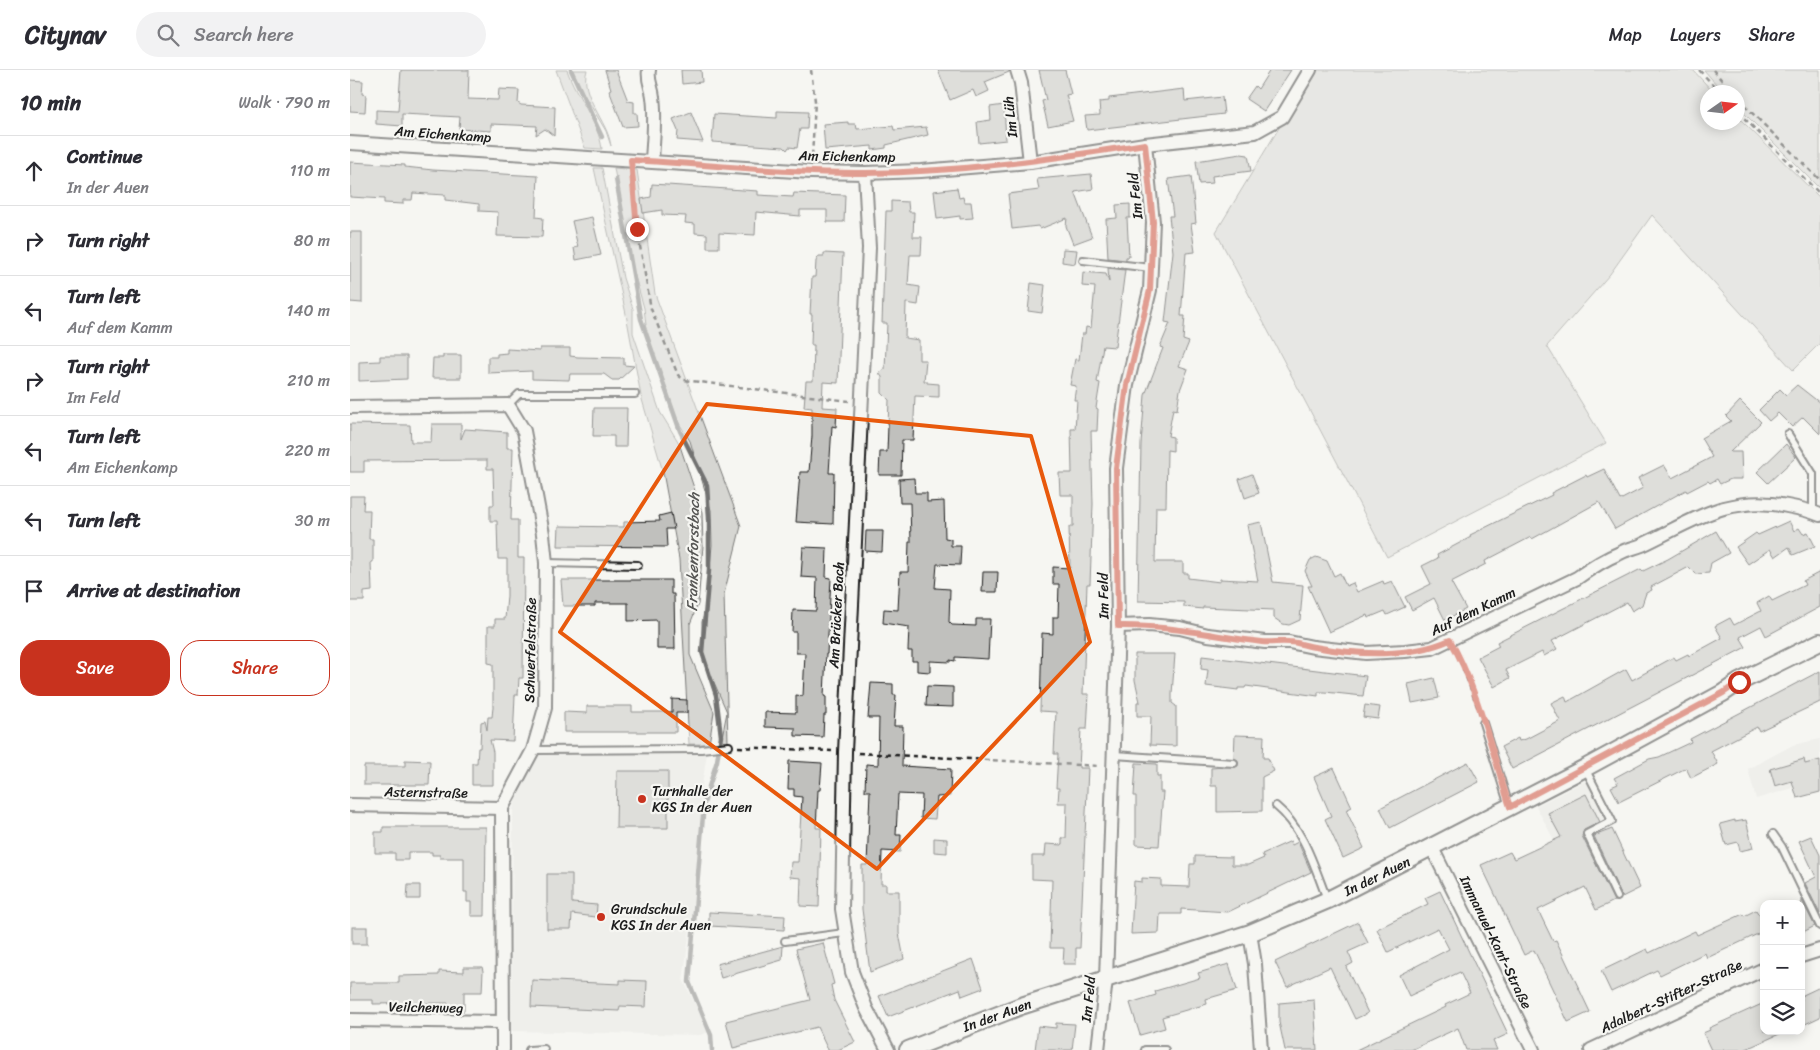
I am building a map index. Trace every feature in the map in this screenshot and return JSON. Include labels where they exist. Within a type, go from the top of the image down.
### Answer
[{"type":"street","name":"Im Lüh","points":[[1017,70],[1022,83],[1030,162]]},
{"type":"street","name":"Am Eichenkamp","points":[[350,143],[811,172],[921,171],[1030,162],[1145,144],[1255,132],[1282,117],[1310,70]]},
{"type":"street","points":[[646,72],[653,96],[652,161]]},
{"type":"street","name":"Im Feld","points":[[1098,1050],[1106,979],[1118,626],[1116,468],[1127,385],[1150,290],[1153,222],[1145,144]]},
{"type":"street","name":"Am Brücker Bach","points":[[865,173],[869,248],[845,752],[842,909],[844,933],[852,972],[866,1008],[888,1050]]},
{"type":"street","points":[[350,407],[508,405]]},
{"type":"street","name":"Schwerfelstraße","points":[[503,1050],[502,808],[533,750],[545,708],[546,562],[544,534],[524,431],[508,405]]},
{"type":"street","name":"Auf dem Kamm","points":[[1118,626],[1172,628],[1208,635],[1265,642],[1289,642],[1366,653],[1432,648],[1578,578],[1592,567],[1621,552],[1639,546],[1708,512],[1732,504],[1754,503],[1816,513]]},
{"type":"street","name":"In der Auen","points":[[908,1050],[1021,1006],[1250,933],[1328,900],[1585,768],[1723,693],[1739,682],[1820,642]]},
{"type":"street","name":"Asternstraße","points":[[350,805],[502,808]]},
{"type":"street","name":"Immanuel-Kant-Straße","points":[[1432,848],[1533,1050]]},
{"type":"street","points":[[1250,933],[1255,964],[1262,1050]]},
{"type":"street","points":[[1805,955],[1820,950]]},
{"type":"street","name":"Adalbert-Stifter-Straße","points":[[1591,1050],[1760,972]]},
{"type":"street","name":"Veilchenweg","points":[[350,1020],[502,1022]]},
{"type":"lane","points":[[1083,260],[1151,268]]},
{"type":"lane","points":[[508,405],[519,394],[635,394]]},
{"type":"lane","points":[[1788,434],[1813,474],[1816,513]]},
{"type":"lane","points":[[546,562],[638,565]]},
{"type":"lane","points":[[1483,724],[1510,807]]},
{"type":"lane","points":[[533,750],[700,749],[712,746],[729,746]]},
{"type":"lane","points":[[1113,761],[1234,763]]},
{"type":"lane","points":[[1585,768],[1612,821],[1586,834],[1617,897]]},
{"type":"lane","points":[[1276,806],[1290,817],[1304,842],[1328,900]]},
{"type":"lane","points":[[1773,834],[1782,847],[1820,926]]},
{"type":"lane","points":[[785,941],[844,933]]},
{"type":"lane","points":[[529,1050],[544,1049]]},
{"type":"lane","points":[[1145,1050],[1165,1050]]},
{"type":"path","points":[[811,70],[815,101],[811,172]]},
{"type":"path","points":[[1699,70],[1713,85]]},
{"type":"path","points":[[1713,70],[1726,85]]},
{"type":"path","points":[[1745,106],[1820,180]]},
{"type":"path","points":[[1745,119],[1820,194]]},
{"type":"path","points":[[631,160],[637,229],[651,309],[678,375],[684,380],[862,402]]},
{"type":"path","points":[[1450,640],[1458,653],[1483,724]]},
{"type":"path","points":[[729,746],[1113,761]]},
{"type":"highlighted area","points":[[707,404],[1031,436],[1090,642],[877,869],[560,632]]},
{"type":"shaded area","points":[[556,70],[567,70],[597,130],[602,149],[585,148]]},
{"type":"shaded area","points":[[573,70],[587,70],[587,89],[605,127],[611,146],[606,131],[576,81]]},
{"type":"shaded area","points":[[1314,70],[1693,70],[1707,85],[1700,85],[1700,130],[1745,130],[1745,124],[1820,198],[1820,343],[1793,370],[1652,215],[1610,274],[1547,346],[1606,443],[1387,557],[1216,232]]},
{"type":"shaded area","points":[[1704,70],[1820,70],[1820,189],[1745,114],[1745,85],[1717,85]]},
{"type":"shaded area","points":[[594,168],[602,168],[623,278],[633,309],[633,333],[660,412],[679,443],[702,512],[703,546],[698,604],[690,624],[690,655],[714,712],[709,744],[689,744],[679,559],[663,472],[641,396],[626,314]]},
{"type":"shaded area","points":[[614,168],[637,170],[655,294],[741,526],[724,594],[728,742],[721,742],[727,712],[702,655],[702,622],[707,603],[712,545],[711,510],[690,441],[671,410],[659,368],[642,324],[646,325],[644,308],[631,262]]},
{"type":"shaded area","points":[[1820,739],[1820,780],[1756,799],[1748,769],[1793,745]]},
{"type":"shaded area","name":"Grundschule KGS In der Auen","points":[[540,753],[707,753],[700,798],[700,853],[683,980],[709,1032],[700,1035],[511,1031],[513,809],[519,789]]},
{"type":"shaded area","points":[[1587,780],[1607,817],[1562,841],[1554,840],[1536,806]]},
{"type":"building","points":[[401,70],[469,70],[468,99],[498,100],[499,89],[519,90],[518,103],[521,105],[555,107],[554,136],[545,129],[536,135],[537,126],[491,124],[491,131],[459,129],[460,117],[402,114],[402,126],[376,124],[376,110],[398,111]]},
{"type":"building","points":[[605,70],[616,70],[628,101],[634,102],[634,113],[637,113],[638,126],[623,127],[609,90],[611,89]]},
{"type":"building","points":[[681,70],[701,70],[702,82],[682,84]]},
{"type":"building","points":[[938,70],[1009,70],[1009,72],[985,82],[989,91],[976,97],[973,90],[950,100]]},
{"type":"building","points":[[1039,70],[1065,70],[1071,94],[1066,95],[1073,121],[1048,126],[1042,101],[1046,100]]},
{"type":"building","points":[[1270,70],[1291,70],[1264,111],[1246,99],[1255,86],[1258,89]]},
{"type":"building","points":[[350,80],[363,81],[362,94],[366,95],[365,112],[350,111]]},
{"type":"building","points":[[1184,89],[1185,101],[1222,97],[1224,114],[1087,130],[1085,116],[1100,115],[1099,102],[1109,101],[1109,98]]},
{"type":"building","points":[[1004,105],[1006,140],[979,143],[977,122],[991,120],[990,107]]},
{"type":"building","points":[[777,111],[808,112],[807,129],[800,129],[797,148],[789,147],[787,150],[784,147],[712,142],[714,114],[777,118]]},
{"type":"building","points":[[691,112],[703,142],[677,140],[678,131],[673,119]]},
{"type":"building","points":[[848,122],[848,124],[856,124],[857,129],[893,126],[894,130],[926,127],[928,135],[886,145],[886,148],[872,150],[872,146],[825,150],[823,124]]},
{"type":"building","points":[[1241,154],[1248,155],[1251,171],[1212,176],[1213,183],[1199,184],[1196,161]]},
{"type":"building","points":[[350,162],[405,165],[405,167],[433,170],[538,176],[536,217],[543,218],[542,237],[497,236],[498,212],[479,211],[479,204],[445,200],[445,195],[413,193],[412,200],[403,200],[403,204],[384,203],[384,199],[350,197]]},
{"type":"building","points":[[1091,174],[1093,189],[1075,192],[1092,237],[1073,244],[1066,226],[1067,218],[1040,229],[1038,226],[1012,229],[1008,194],[1039,190],[1037,179]]},
{"type":"building","points":[[1191,176],[1196,223],[1191,224],[1195,252],[1186,253],[1181,316],[1185,316],[1183,340],[1189,342],[1179,366],[1188,369],[1180,390],[1177,410],[1173,409],[1168,436],[1173,437],[1173,451],[1167,450],[1166,507],[1156,507],[1155,562],[1183,562],[1183,573],[1188,573],[1188,578],[1220,582],[1220,579],[1258,581],[1247,525],[1261,522],[1273,582],[1303,585],[1300,620],[1289,625],[1283,624],[1274,618],[1274,610],[1203,607],[1203,609],[1184,607],[1184,602],[1138,601],[1141,444],[1145,395],[1163,348],[1160,347],[1170,323],[1165,322],[1173,252],[1169,216],[1173,216],[1168,179]]},
{"type":"building","points":[[652,184],[758,191],[758,195],[793,197],[794,193],[845,195],[844,222],[827,222],[827,210],[800,210],[800,216],[756,212],[755,235],[719,233],[719,248],[707,248],[707,234],[695,233],[695,224],[685,223],[686,216],[662,215],[662,210],[643,213],[641,199],[651,197]]},
{"type":"building","points":[[957,188],[959,198],[963,197],[964,202],[971,202],[973,218],[960,219],[960,216],[937,219],[934,191]]},
{"type":"building","points":[[891,201],[908,202],[909,212],[914,212],[913,237],[922,237],[921,255],[910,255],[908,285],[920,287],[918,305],[906,303],[905,338],[919,340],[919,360],[926,360],[924,381],[939,384],[939,397],[915,396],[913,440],[902,440],[901,475],[879,475],[880,452],[887,452],[889,400],[882,393],[882,377],[879,373],[885,369],[887,323],[882,323],[886,211],[891,211]]},
{"type":"building","points":[[1130,204],[1130,218],[1127,218],[1129,257],[1126,257],[1126,260],[1108,258],[1106,219],[1117,218],[1116,205]]},
{"type":"building","points":[[592,217],[601,255],[576,260],[574,248],[578,247],[572,221]]},
{"type":"building","points":[[350,232],[362,232],[362,303],[350,302]]},
{"type":"building","points":[[1063,249],[1077,250],[1075,264],[1062,262]]},
{"type":"building","points":[[824,253],[843,254],[838,383],[823,382],[822,407],[837,408],[836,427],[832,426],[829,473],[834,473],[833,524],[796,522],[800,472],[809,472],[812,436],[812,408],[804,407],[806,381],[813,381],[814,345],[811,345],[812,314],[810,314],[812,277],[815,277],[816,261],[819,256],[824,256]]},
{"type":"building","points":[[1108,268],[1125,270],[1115,347],[1103,346],[1097,382],[1100,383],[1096,408],[1098,409],[1097,431],[1091,431],[1093,504],[1090,584],[1087,584],[1083,694],[1089,694],[1087,729],[1081,729],[1079,768],[1088,768],[1080,948],[1076,948],[1076,964],[1063,964],[1064,948],[1050,948],[1052,880],[1032,879],[1032,856],[1045,856],[1046,844],[1062,845],[1062,838],[1066,838],[1067,803],[1058,803],[1059,788],[1056,788],[1058,754],[1054,754],[1056,712],[1040,711],[1042,633],[1053,634],[1053,617],[1058,617],[1059,584],[1053,584],[1053,567],[1070,568],[1069,527],[1073,527],[1073,495],[1060,495],[1059,473],[1072,473],[1071,429],[1075,429],[1077,400],[1074,400],[1076,386],[1070,385],[1075,359],[1079,360],[1082,334],[1085,334],[1086,327],[1091,328],[1095,287],[1082,286],[1083,272],[1106,274],[1109,282]]},
{"type":"building","points":[[1031,283],[1045,285],[1042,313],[1028,311]]},
{"type":"building","points":[[540,348],[570,348],[570,356],[578,357],[624,358],[624,365],[634,366],[619,380],[612,380],[604,374],[570,374],[569,380],[532,379],[532,371],[488,373],[488,357],[497,357],[497,354],[507,353],[507,349],[540,351]]},
{"type":"building","points":[[443,355],[461,355],[461,378],[432,378],[433,358],[443,358]]},
{"type":"building","points":[[380,356],[407,356],[407,379],[359,381],[359,362],[380,361]]},
{"type":"building","points":[[1797,385],[1820,403],[1820,434],[1803,417],[1792,427],[1778,413],[1769,421],[1759,410],[1780,389],[1786,395]]},
{"type":"building","points":[[1740,401],[1761,422],[1730,452],[1741,452],[1742,479],[1731,479],[1720,484],[1717,479],[1710,483],[1708,481],[1687,492],[1686,490],[1615,529],[1599,502],[1532,539],[1531,537],[1485,561],[1486,564],[1451,582],[1466,609],[1445,620],[1434,598],[1412,610],[1405,597],[1431,584],[1422,566],[1438,558],[1437,555],[1471,537],[1470,535],[1552,495],[1551,493],[1586,475],[1587,477],[1604,469],[1620,500],[1643,488],[1638,478],[1664,465],[1672,478],[1712,457],[1701,438],[1731,421],[1726,416]]},
{"type":"building","points":[[594,408],[627,408],[626,447],[614,447],[614,436],[593,436]]},
{"type":"building","points":[[350,424],[410,425],[411,442],[431,442],[432,424],[461,424],[461,439],[465,429],[507,432],[507,448],[513,448],[511,520],[518,520],[518,558],[524,558],[523,678],[519,678],[518,695],[515,695],[513,741],[490,740],[493,752],[493,785],[472,785],[472,763],[477,763],[478,748],[480,748],[481,722],[485,721],[487,730],[488,717],[492,717],[493,664],[488,663],[488,626],[495,626],[495,619],[505,619],[507,596],[507,559],[498,559],[497,521],[490,521],[490,505],[494,505],[493,469],[487,469],[487,460],[364,461],[364,472],[350,472]]},
{"type":"building","points":[[1786,444],[1796,457],[1768,483],[1757,472]]},
{"type":"building","points":[[1252,474],[1259,493],[1245,498],[1239,479]]},
{"type":"building","points":[[914,478],[915,493],[927,493],[927,502],[944,501],[945,538],[951,539],[951,546],[961,546],[960,565],[937,564],[935,588],[950,589],[949,622],[952,625],[976,626],[976,619],[990,619],[988,659],[955,657],[955,661],[950,660],[950,662],[930,661],[930,672],[917,671],[917,661],[912,661],[912,651],[908,651],[909,627],[883,623],[884,609],[898,610],[900,572],[908,572],[909,542],[911,542],[910,503],[900,503],[899,479]]},
{"type":"building","points":[[350,496],[364,496],[363,510],[370,510],[369,539],[373,539],[373,562],[371,562],[372,591],[364,592],[364,601],[350,601]]},
{"type":"building","points":[[671,513],[674,529],[666,529],[667,547],[558,546],[559,526],[624,527],[624,522],[660,521],[659,516]]},
{"type":"building","points":[[1789,521],[1794,531],[1799,528],[1803,534],[1808,532],[1815,546],[1793,555],[1789,547],[1775,557],[1770,549],[1748,564],[1736,547],[1756,533],[1758,535]]},
{"type":"building","points":[[866,531],[883,531],[882,552],[865,551]]},
{"type":"building","points":[[1716,531],[1729,553],[1711,563],[1709,573],[1696,574],[1689,567],[1651,587],[1652,590],[1646,593],[1642,605],[1632,611],[1627,602],[1552,641],[1557,649],[1544,656],[1542,652],[1506,670],[1510,678],[1494,687],[1478,657],[1499,646],[1497,642],[1641,569],[1643,571],[1668,559]]},
{"type":"building","points":[[803,547],[827,548],[826,577],[831,578],[824,696],[826,697],[826,715],[824,715],[823,737],[795,736],[795,728],[765,727],[765,712],[796,713],[796,695],[803,696],[805,653],[796,653],[796,632],[792,632],[793,610],[816,611],[817,578],[801,577]]},
{"type":"building","points":[[1316,557],[1327,561],[1334,576],[1340,573],[1346,586],[1353,583],[1357,592],[1383,581],[1384,584],[1392,581],[1405,607],[1387,615],[1385,611],[1368,618],[1367,615],[1329,632],[1308,586],[1312,586],[1305,571],[1310,560]]},
{"type":"building","points":[[983,572],[998,572],[997,592],[982,592]]},
{"type":"building","points":[[1820,572],[1820,607],[1766,636],[1761,626],[1740,637],[1746,647],[1512,769],[1501,747],[1518,738],[1519,741],[1526,739],[1560,721],[1551,703],[1565,696],[1567,702],[1626,669],[1632,680],[1674,657],[1676,660],[1688,654],[1689,656],[1722,638],[1715,626],[1730,618],[1734,625],[1761,611],[1757,603],[1769,596],[1772,601],[1805,585],[1803,581]]},
{"type":"building","points":[[561,580],[671,580],[671,594],[674,594],[675,649],[657,649],[657,620],[628,621],[628,603],[595,603],[595,606],[563,606]]},
{"type":"building","points":[[1135,654],[1175,654],[1172,703],[1176,706],[1176,746],[1150,745],[1151,716],[1137,716],[1137,702],[1140,702],[1135,680]]},
{"type":"building","points":[[1202,656],[1366,676],[1363,696],[1318,692],[1318,696],[1246,686],[1245,688],[1238,688],[1238,690],[1206,686],[1208,670],[1201,669]]},
{"type":"building","points":[[1820,671],[1820,702],[1759,731],[1757,727],[1711,751],[1718,764],[1691,778],[1686,768],[1619,802],[1611,787],[1618,784],[1614,778],[1649,759],[1659,757],[1691,742],[1690,739]]},
{"type":"building","points":[[1434,678],[1439,698],[1412,703],[1408,684]]},
{"type":"building","points":[[871,683],[893,684],[893,695],[896,695],[894,726],[903,726],[902,766],[951,769],[950,796],[937,797],[935,819],[921,818],[922,795],[898,794],[896,835],[901,835],[900,852],[882,851],[881,884],[886,884],[886,891],[899,891],[899,933],[904,959],[870,972],[862,909],[862,865],[867,865],[870,791],[865,791],[866,764],[878,765],[879,718],[868,718]]},
{"type":"building","points":[[927,686],[953,687],[953,707],[926,706]]},
{"type":"building","points":[[672,699],[687,700],[687,713],[676,713],[676,732],[564,732],[564,712],[587,713],[587,706],[632,706],[632,712],[672,712]]},
{"type":"building","points":[[1365,705],[1380,707],[1378,719],[1363,717]]},
{"type":"building","points":[[1235,735],[1264,736],[1263,758],[1268,758],[1274,771],[1262,777],[1262,811],[1217,812],[1217,786],[1211,786],[1211,768],[1238,766],[1238,760],[1234,758]]},
{"type":"building","points":[[1804,759],[1805,764],[1820,760],[1820,792],[1797,798],[1792,781],[1775,786],[1770,769]]},
{"type":"building","points":[[405,760],[430,761],[429,785],[364,785],[364,766],[405,766]]},
{"type":"building","points":[[789,761],[822,763],[820,790],[818,790],[816,828],[821,828],[819,907],[800,906],[801,878],[790,877],[791,862],[798,862],[802,797],[794,796],[794,789],[788,789]]},
{"type":"building","points":[[1468,762],[1479,782],[1390,828],[1380,808]]},
{"type":"building","points":[[1136,763],[1157,764],[1157,776],[1160,776],[1160,792],[1163,792],[1159,846],[1136,845],[1136,796],[1134,796]]},
{"type":"building","points":[[1334,768],[1352,807],[1346,810],[1364,848],[1343,858],[1325,819],[1331,816],[1314,777]]},
{"type":"building","name":"Turnhalle der KGS In der Auen","points":[[617,771],[668,771],[668,828],[616,828]]},
{"type":"building","points":[[1586,794],[1600,822],[1584,830],[1582,836],[1614,901],[1596,910],[1585,887],[1538,910],[1553,941],[1556,940],[1590,1012],[1568,1022],[1534,950],[1524,955],[1481,865],[1510,852],[1514,859],[1561,837],[1548,813]]},
{"type":"building","points":[[1735,820],[1735,822],[1746,820],[1753,848],[1740,851],[1738,842],[1726,845],[1720,824]]},
{"type":"building","points":[[383,827],[486,827],[485,916],[471,916],[471,902],[467,902],[467,892],[464,892],[464,858],[440,858],[440,855],[432,855],[432,852],[408,852],[408,860],[395,860],[395,853],[375,853],[375,832],[383,832]]},
{"type":"building","points":[[1612,829],[1640,888],[1622,897],[1594,836]]},
{"type":"building","points":[[1811,836],[1820,855],[1820,914],[1805,883],[1816,877],[1799,841]]},
{"type":"building","points":[[934,838],[947,839],[947,853],[934,852]]},
{"type":"building","points":[[1291,841],[1292,845],[1298,842],[1311,872],[1228,912],[1181,909],[1181,914],[1160,914],[1159,933],[1131,934],[1134,881],[1142,882],[1142,878],[1161,879],[1161,886],[1189,887],[1190,864],[1195,864],[1195,856],[1232,857],[1232,865],[1248,865],[1264,858],[1262,854]]},
{"type":"building","points":[[547,874],[572,874],[572,903],[597,905],[596,917],[572,914],[571,929],[547,929]]},
{"type":"building","points":[[408,885],[420,885],[420,899],[407,899]]},
{"type":"building","points":[[1440,891],[1508,1034],[1493,1041],[1497,1050],[1466,1050],[1458,1028],[1411,1050],[1356,1050],[1446,1007],[1445,1005],[1470,993],[1460,972],[1409,996],[1399,975],[1449,949],[1438,928],[1388,952],[1377,929],[1428,904],[1425,898]]},
{"type":"building","points":[[1805,907],[1815,926],[1805,931]]},
{"type":"building","points":[[1756,910],[1760,915],[1760,933],[1707,958],[1705,953],[1660,975],[1657,970],[1611,992],[1601,971],[1647,949],[1649,953],[1695,931],[1697,935],[1743,914],[1744,916]]},
{"type":"building","points":[[709,912],[785,916],[784,930],[709,926]]},
{"type":"building","points":[[1358,922],[1368,943],[1348,952],[1353,963],[1346,967],[1368,1013],[1355,1019],[1330,967],[1287,987],[1275,962]]},
{"type":"building","points":[[352,927],[367,927],[367,944],[352,944]]},
{"type":"building","points":[[823,943],[834,984],[831,985],[834,1000],[855,1042],[838,1050],[828,1050],[817,1027],[733,1048],[726,1021],[810,1000],[796,949]]},
{"type":"building","points":[[783,946],[782,960],[721,978],[717,964]]},
{"type":"building","points":[[973,959],[983,988],[962,996],[960,989],[888,1017],[879,996]]},
{"type":"building","points":[[1229,964],[1237,990],[1206,999],[1207,1004],[1162,1017],[1165,1028],[1140,1035],[1130,1003],[1156,995],[1155,991],[1200,978],[1198,973]]},
{"type":"building","points":[[464,967],[482,967],[483,971],[482,992],[464,992],[464,1011],[448,1011],[448,1003],[373,1004],[373,1000],[350,1000],[350,983],[399,983],[399,976],[439,975],[439,971],[464,972]]},
{"type":"building","points":[[532,980],[620,984],[620,980],[647,981],[646,1007],[620,1006],[619,1011],[531,1007]]},
{"type":"building","points":[[1820,987],[1820,1017],[1805,1024],[1805,994]]},
{"type":"building","points":[[1314,1000],[1317,1050],[1285,1050],[1279,1022],[1279,1003]]},
{"type":"building","points":[[1760,1005],[1760,1035],[1777,1035],[1744,1050],[1711,1050],[1703,1033],[1710,1030],[1709,1028]]},
{"type":"building","points":[[1056,1023],[1075,1024],[1072,1050],[1035,1050],[1038,1026],[1056,1028]]},
{"type":"waterway","name":"Frankenforstbach","points":[[571,70],[602,137]]},
{"type":"waterway","name":"Frankenforstbach","points":[[616,179],[641,319],[680,431],[707,485],[709,570],[702,652],[716,695],[721,736],[717,761],[704,803],[689,982],[711,1035],[712,1050]]},
{"type":"place","name":"Turnhalle der KGS In der Auen","points":[[642,799]]},
{"type":"place","name":"Grundschule KGS In der Auen","points":[[601,917]]},
{"type":"route","points":[[637,229],[631,160],[811,172],[865,173],[921,171],[1030,162],[1145,144],[1153,222],[1150,290],[1127,385],[1116,468],[1118,626],[1148,625],[1180,628],[1208,635],[1265,642],[1289,642],[1366,653],[1432,648],[1450,640],[1458,653],[1483,721],[1510,807],[1723,693],[1739,682]]}]
